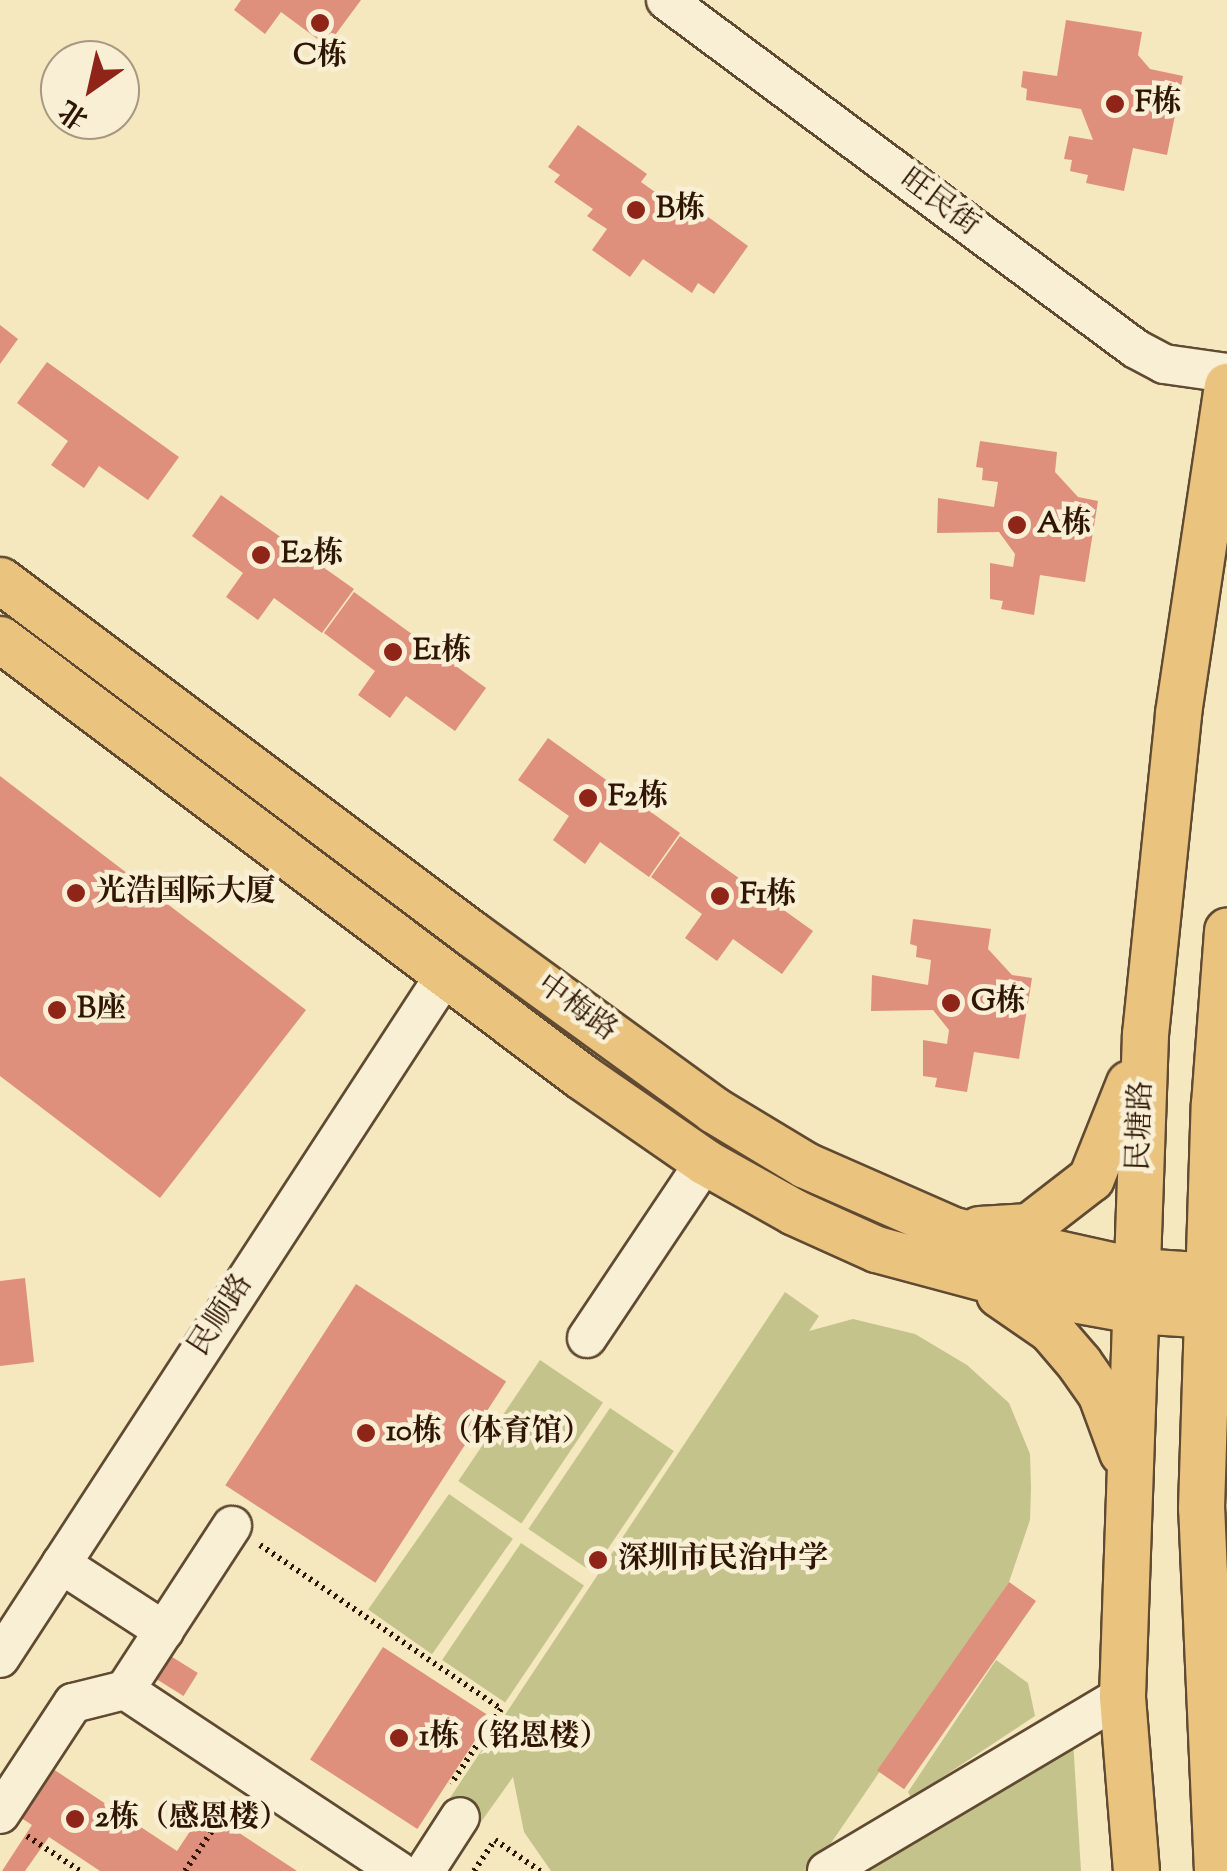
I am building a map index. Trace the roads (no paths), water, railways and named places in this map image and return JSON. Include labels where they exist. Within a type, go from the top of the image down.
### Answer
[{"type":"main road","name":"民塘路","points":[[1136,1871],[1122,1696],[1145,1034],[1178,713],[1227,386]]},
{"type":"main road","name":"中梅路","points":[[0,580],[714,1110],[805,1165],[953,1230],[1136,1290]]},
{"type":"main road","name":"中梅路","points":[[0,639],[445,975],[705,1162],[876,1249],[973,1276],[1219,1296]]},
{"type":"main road","points":[[1217,1871],[1217,1764],[1201,1508],[1219,1296],[1227,930]]},
{"type":"main road","points":[[953,1230],[1029,1226],[1091,1178],[1145,1034]]},
{"type":"main road","points":[[973,1276],[1050,1328],[1079,1363],[1102,1395],[1130,1482]]},
{"type":"main road","points":[[1201,1508],[1227,1438]]},
{"type":"street","name":"旺民街","points":[[666,0],[1136,349],[1164,364],[1227,374]]},
{"type":"street","name":"民顺路","points":[[0,1658],[445,975]]},
{"type":"street","points":[[587,1338],[705,1162]]},
{"type":"street","points":[[8,1821],[72,1703],[126,1690],[232,1526]]},
{"type":"street","points":[[61,1564],[164,1631]]},
{"type":"street","points":[[126,1690],[398,1871]]},
{"type":"street","points":[[827,1871],[1122,1696]]},
{"type":"street","points":[[424,1871],[454,1803]]},
{"type":"place","name":"C栋","points":[[320,23]]},
{"type":"place","name":"F栋","points":[[1115,104]]},
{"type":"place","name":"B栋","points":[[636,210]]},
{"type":"place","name":"A栋","points":[[1017,525]]},
{"type":"place","name":"E2栋","points":[[261,555]]},
{"type":"place","name":"E1栋","points":[[393,652]]},
{"type":"place","name":"F2栋","points":[[588,798]]},
{"type":"place","name":"光浩国际大厦","points":[[76,893]]},
{"type":"place","name":"F1栋","points":[[720,896]]},
{"type":"place","name":"G栋","points":[[951,1003]]},
{"type":"place","name":"B座","points":[[57,1010]]},
{"type":"place","name":"10栋（体育馆）","points":[[366,1433]]},
{"type":"place","name":"深圳市民治中学","points":[[598,1560]]},
{"type":"place","name":"1栋（铭恩楼）","points":[[399,1738]]},
{"type":"place","name":"2栋（感恩楼）","points":[[75,1819]]}]
